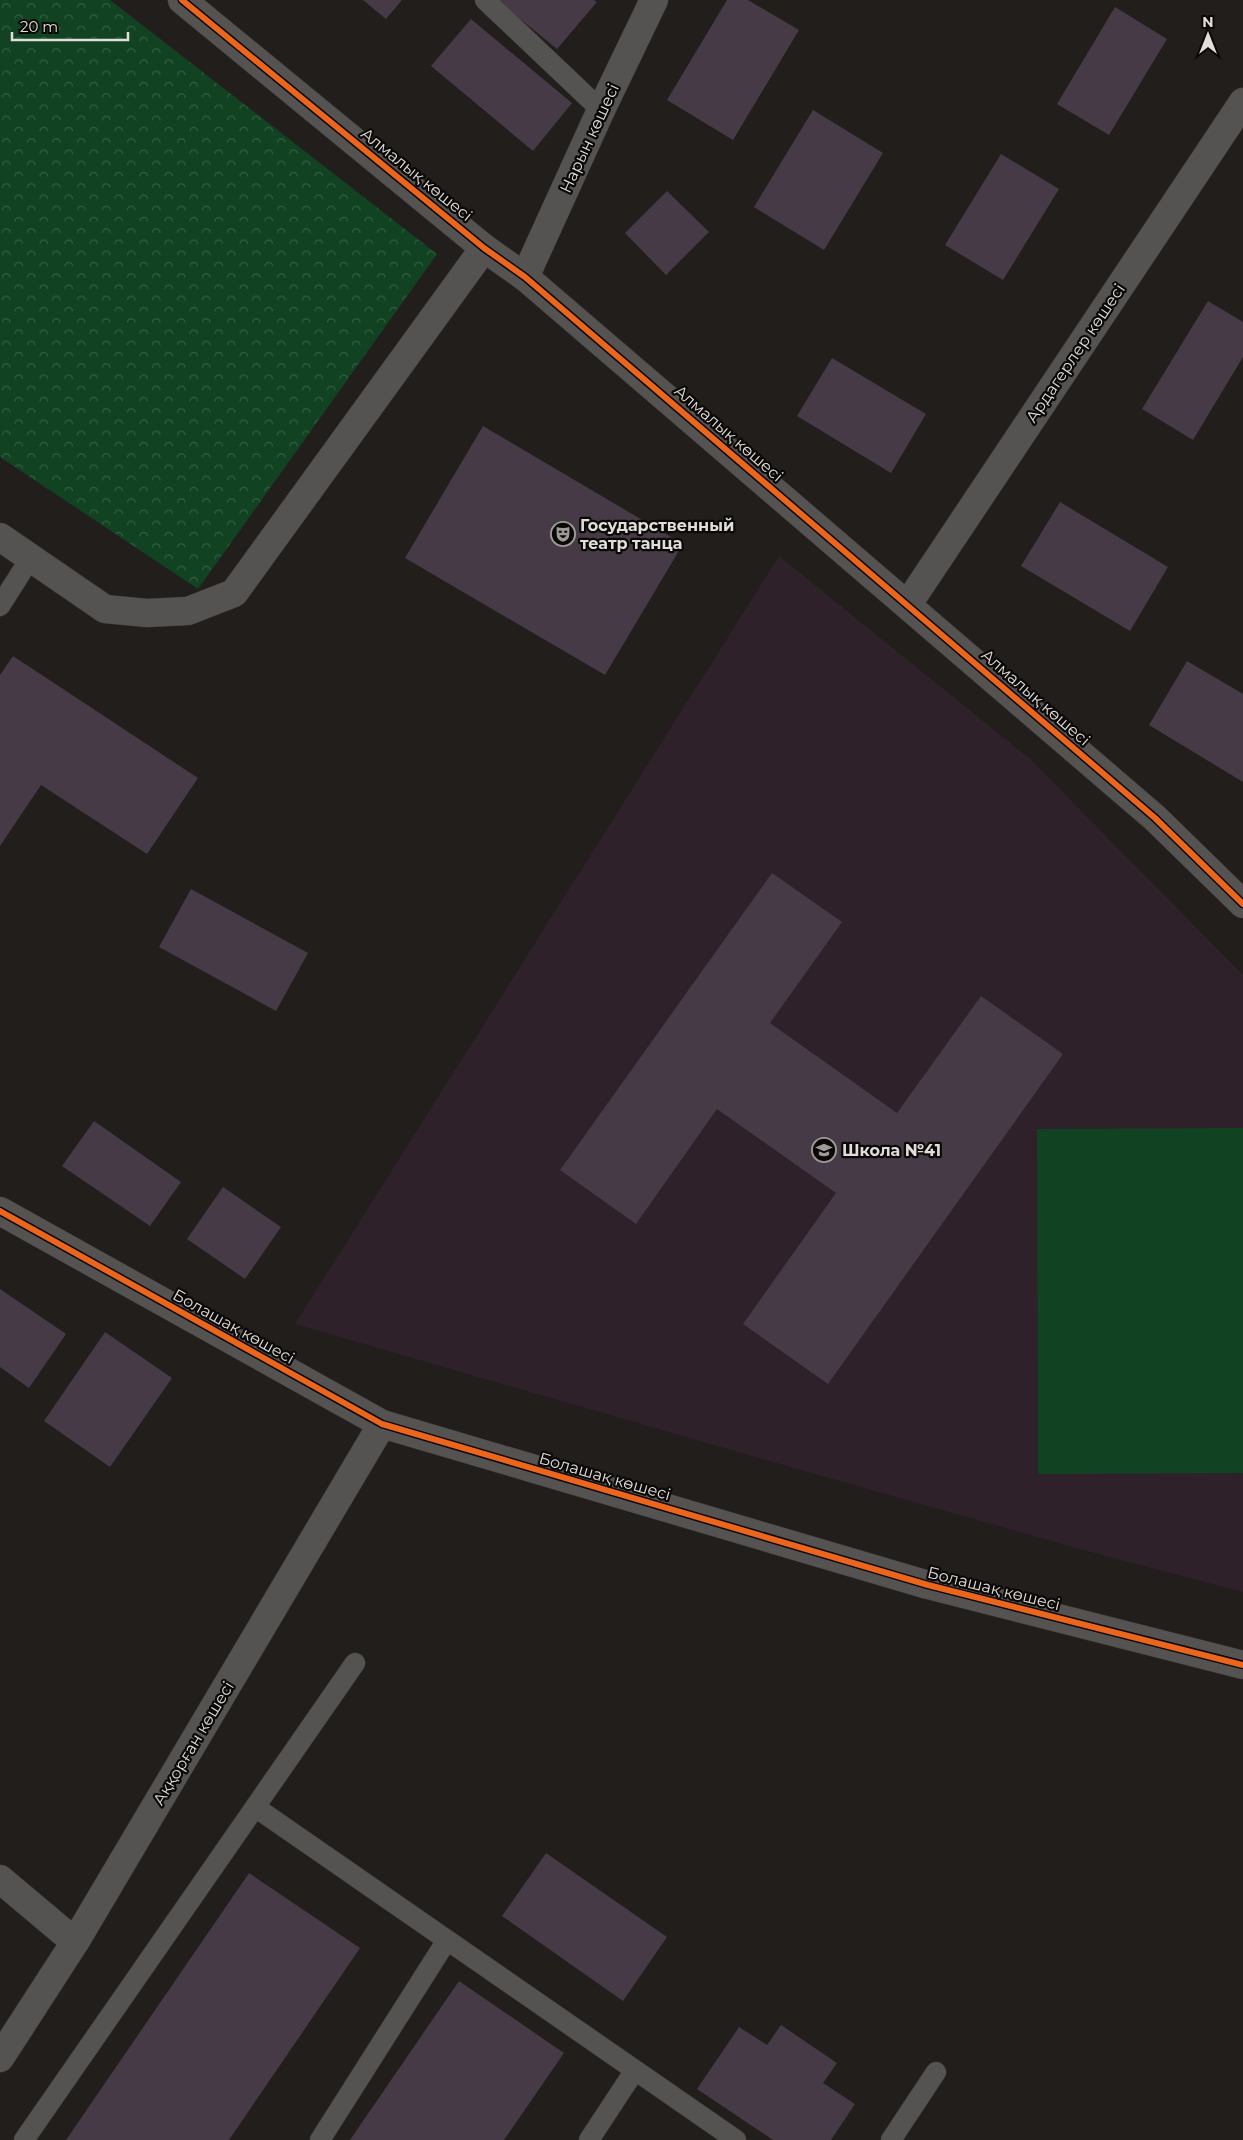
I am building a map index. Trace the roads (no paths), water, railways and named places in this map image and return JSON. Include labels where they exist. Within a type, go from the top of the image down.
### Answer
[{"type":"street","name":"Алмалық көшесі","points":[[182,0],[484,248],[525,277],[1155,818],[1243,904]]},
{"type":"street","name":"Нарын көшесі","points":[[525,277],[601,110],[654,0]]},
{"type":"street","name":"Ардагерлер көшесі","points":[[908,604],[1243,102]]},
{"type":"street","points":[[0,537],[105,609],[147,613],[188,610],[234,593],[484,248]]},
{"type":"street","name":"Болашақ көшесі","points":[[0,1212],[382,1424],[928,1586],[1243,1665]]},
{"type":"street","name":"Аққорған көшесі","points":[[0,2058],[75,1942],[382,1424]]},
{"type":"street","points":[[0,1879],[75,1942]]},
{"type":"lane","points":[[485,0],[601,110]]},
{"type":"lane","points":[[0,606],[30,557]]},
{"type":"lane","points":[[24,2140],[355,1663]]},
{"type":"lane","points":[[255,1807],[736,2140]]},
{"type":"lane","points":[[320,2140],[447,1940]]},
{"type":"lane","points":[[589,2140],[635,2070]]},
{"type":"lane","points":[[891,2140],[936,2072]]},
{"type":"place","name":"Государственный театр танца","points":[[563,534]]},
{"type":"place","name":"Школа №41","points":[[824,1150]]}]
